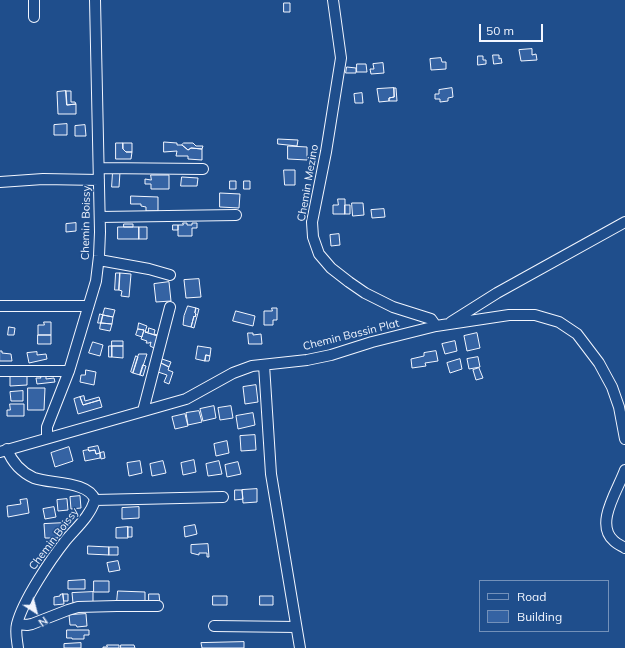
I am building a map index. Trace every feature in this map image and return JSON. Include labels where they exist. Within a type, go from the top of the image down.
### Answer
[{"type":"street","points":[[34,0],[34,18]]},
{"type":"street","name":"Chemin Boissy","points":[[47,438],[47,427],[69,372],[96,281],[99,260],[100,217],[95,0]]},
{"type":"street","name":"Chemin Mezino","points":[[333,0],[340,64],[326,152],[312,222],[313,237],[318,254],[331,268],[365,293],[392,307],[431,319],[436,326]]},
{"type":"street","points":[[99,168],[203,169]]},
{"type":"street","points":[[0,182],[43,179],[99,180]]},
{"type":"street","points":[[100,217],[236,215]]},
{"type":"street","points":[[449,323],[497,293],[625,222]]},
{"type":"street","points":[[99,260],[148,269],[170,275]]},
{"type":"street","points":[[0,306],[88,306]]},
{"type":"street","points":[[143,411],[170,307]]},
{"type":"street","name":"Chemin Bassin Plat","points":[[4,450],[186,399],[233,373],[252,366],[307,360],[331,355],[372,342],[449,323],[509,315],[535,315],[559,322],[577,334],[599,363],[612,387],[625,439]]},
{"type":"street","points":[[264,365],[271,474],[300,648]]},
{"type":"street","points":[[0,371],[69,372]]},
{"type":"street","points":[[4,450],[11,459],[28,474],[44,480],[79,486],[91,493],[95,500],[222,497]]},
{"type":"street","points":[[625,470],[606,516],[608,533],[614,541],[625,548]]},
{"type":"street","name":"Chemin Boissy","points":[[18,648],[16,634],[17,624],[25,602],[40,577],[92,508],[95,500]]},
{"type":"street","points":[[17,624],[32,624],[78,607],[158,606]]},
{"type":"street","points":[[214,626],[296,628]]},
{"type":"building","points":[[284,3],[290,3],[290,12],[284,12]]},
{"type":"building","points":[[532,49],[532,55],[536,54],[537,60],[521,61],[519,50]]},
{"type":"building","points":[[493,55],[499,55],[499,59],[501,58],[502,63],[494,64]]},
{"type":"building","points":[[478,56],[483,56],[483,60],[486,60],[486,64],[478,65]]},
{"type":"building","points":[[441,58],[442,62],[446,62],[446,69],[431,70],[430,59]]},
{"type":"building","points":[[383,63],[384,73],[371,74],[370,69],[374,69],[373,64]]},
{"type":"building","points":[[357,64],[366,64],[367,72],[357,72]]},
{"type":"building","points":[[347,67],[356,68],[356,73],[346,73]]},
{"type":"building","points":[[394,88],[396,88],[397,101],[389,101],[389,98],[394,97]]},
{"type":"building","points":[[394,88],[394,97],[389,98],[389,101],[379,102],[377,89]]},
{"type":"building","points":[[452,88],[453,97],[448,98],[448,101],[440,102],[440,99],[435,99],[435,94],[439,94],[439,90]]},
{"type":"building","points":[[66,91],[67,105],[76,104],[76,114],[58,114],[57,92]]},
{"type":"building","points":[[66,91],[71,91],[71,102],[75,102],[76,104],[67,105]]},
{"type":"building","points":[[362,93],[363,103],[355,103],[354,94]]},
{"type":"building","points":[[67,124],[67,135],[54,135],[54,125]]},
{"type":"building","points":[[85,125],[86,136],[75,136],[75,126]]},
{"type":"building","points":[[278,139],[298,140],[297,146],[278,144]]},
{"type":"building","points":[[164,142],[177,143],[177,145],[182,145],[188,150],[191,148],[202,149],[202,160],[188,159],[188,156],[176,156],[177,151],[164,152]]},
{"type":"building","points":[[116,143],[123,143],[123,149],[126,152],[132,152],[131,159],[116,159]]},
{"type":"building","points":[[123,143],[132,143],[132,152],[126,152],[123,149]]},
{"type":"building","points":[[184,143],[193,143],[196,146],[203,146],[202,149],[191,148],[188,150],[182,145]]},
{"type":"building","points":[[288,146],[307,147],[307,160],[288,159]]},
{"type":"building","points":[[284,170],[295,170],[295,185],[285,185]]},
{"type":"building","points":[[113,171],[120,172],[119,187],[112,187]]},
{"type":"building","points":[[151,175],[169,175],[169,189],[151,189],[151,184],[145,184],[145,179],[151,180]]},
{"type":"building","points":[[182,177],[198,178],[197,186],[181,186]]},
{"type":"building","points":[[230,181],[236,181],[236,189],[230,189]]},
{"type":"building","points":[[244,181],[250,181],[250,189],[244,189]]},
{"type":"building","points":[[220,193],[240,194],[239,208],[220,207]]},
{"type":"building","points":[[131,196],[158,197],[158,211],[146,211],[146,207],[141,206],[141,204],[131,204]]},
{"type":"building","points":[[338,199],[345,199],[345,214],[333,214],[333,205],[338,205]]},
{"type":"building","points":[[352,203],[363,203],[364,215],[353,216]]},
{"type":"building","points":[[345,205],[350,205],[350,214],[345,214]]},
{"type":"building","points":[[384,209],[385,217],[372,218],[371,210]]},
{"type":"building","points":[[76,223],[76,231],[66,232],[66,224]]},
{"type":"building","points":[[183,223],[192,225],[192,223],[197,223],[197,228],[192,228],[192,236],[178,236],[178,225],[183,225]]},
{"type":"building","points":[[124,224],[133,224],[133,227],[124,227]]},
{"type":"building","points":[[173,225],[178,225],[178,230],[173,230]]},
{"type":"building","points":[[118,227],[139,227],[139,239],[118,239]]},
{"type":"building","points":[[139,227],[147,227],[147,239],[139,239]]},
{"type":"building","points":[[339,234],[340,245],[331,246],[330,235]]},
{"type":"building","points":[[116,273],[120,273],[119,290],[115,290]]},
{"type":"building","points":[[120,273],[131,274],[129,297],[121,296],[122,291],[119,290]]},
{"type":"building","points":[[199,279],[201,297],[186,298],[184,280]]},
{"type":"building","points":[[169,282],[171,301],[156,302],[154,284]]},
{"type":"building","points":[[188,306],[196,308],[196,314],[191,327],[183,325],[184,316]]},
{"type":"building","points":[[105,308],[115,310],[113,317],[103,315]]},
{"type":"building","points":[[196,308],[199,309],[194,328],[191,327],[196,314]]},
{"type":"building","points":[[272,308],[277,308],[277,320],[273,320],[273,325],[264,325],[264,311],[272,311]]},
{"type":"building","points":[[236,311],[255,316],[253,326],[233,321]]},
{"type":"building","points":[[100,314],[103,315],[101,323],[98,323]]},
{"type":"building","points":[[103,315],[113,317],[112,324],[101,323]]},
{"type":"building","points":[[44,322],[51,322],[51,335],[38,335],[38,325],[44,325]]},
{"type":"building","points":[[101,323],[112,324],[110,331],[100,329]]},
{"type":"building","points":[[139,323],[147,326],[145,332],[158,336],[154,348],[150,346],[151,342],[146,343],[147,341],[141,339],[144,330],[138,329]]},
{"type":"building","points":[[9,327],[15,328],[14,335],[8,335]]},
{"type":"building","points":[[149,328],[155,330],[154,334],[158,336],[145,332],[148,332]]},
{"type":"building","points":[[138,329],[144,330],[142,337],[136,335]]},
{"type":"building","points":[[248,333],[253,333],[253,335],[261,334],[262,344],[249,344]]},
{"type":"building","points":[[477,333],[480,348],[467,351],[464,336]]},
{"type":"building","points":[[38,335],[51,335],[51,344],[38,344]]},
{"type":"building","points":[[112,341],[123,341],[123,346],[112,346]]},
{"type":"building","points":[[455,341],[457,351],[445,354],[442,344]]},
{"type":"building","points":[[93,342],[103,345],[100,356],[89,353]]},
{"type":"building","points":[[109,346],[112,346],[112,357],[109,357]]},
{"type":"building","points":[[112,346],[123,346],[123,358],[112,357]]},
{"type":"building","points":[[198,346],[211,348],[210,356],[206,355],[205,361],[196,359]]},
{"type":"building","points":[[0,351],[2,351],[2,353],[11,354],[12,361],[0,361]]},
{"type":"building","points":[[436,351],[438,361],[425,363],[426,366],[412,368],[411,359],[424,356],[424,353]]},
{"type":"building","points":[[37,352],[37,355],[46,354],[47,359],[29,363],[27,353]]},
{"type":"building","points":[[139,354],[147,354],[140,375],[133,373]]},
{"type":"building","points":[[206,355],[210,356],[209,361],[205,361]]},
{"type":"building","points":[[136,356],[138,357],[133,373],[131,372]]},
{"type":"building","points":[[478,357],[480,367],[469,369],[467,359]]},
{"type":"building","points":[[162,359],[171,362],[169,367],[161,363]]},
{"type":"building","points":[[460,359],[462,369],[450,373],[447,363]]},
{"type":"building","points":[[161,363],[169,367],[168,370],[173,372],[169,384],[164,382],[167,375],[158,372]]},
{"type":"building","points":[[143,365],[146,366],[143,376],[140,375]]},
{"type":"building","points":[[479,368],[483,378],[476,380],[473,370]]},
{"type":"building","points":[[86,370],[96,372],[94,385],[80,382],[81,375],[85,375]]},
{"type":"building","points":[[27,374],[27,385],[10,386],[10,375]]},
{"type":"building","points":[[46,375],[46,379],[54,378],[55,382],[37,384],[36,378],[41,378],[40,376]]},
{"type":"building","points":[[256,385],[258,402],[245,404],[243,387]]},
{"type":"building","points":[[28,388],[45,388],[44,410],[28,410]]},
{"type":"building","points":[[23,391],[23,401],[11,401],[10,392]]},
{"type":"building","points":[[84,396],[85,401],[99,397],[100,400],[83,405],[80,397]]},
{"type":"building","points":[[80,397],[83,405],[100,400],[102,407],[78,414],[74,399]]},
{"type":"building","points":[[10,404],[24,404],[24,416],[7,416],[7,410],[10,410]]},
{"type":"building","points":[[214,406],[216,418],[203,421],[200,409]]},
{"type":"building","points":[[231,406],[233,418],[220,420],[218,408]]},
{"type":"building","points":[[199,411],[202,422],[188,425],[186,413]]},
{"type":"building","points":[[253,413],[255,425],[238,429],[236,416]]},
{"type":"building","points":[[185,414],[188,426],[175,429],[172,417]]},
{"type":"building","points":[[255,435],[256,450],[241,451],[240,436]]},
{"type":"building","points":[[227,441],[229,453],[216,456],[214,444]]},
{"type":"building","points":[[98,446],[100,453],[96,454],[95,450],[89,451],[88,448]]},
{"type":"building","points":[[69,447],[73,461],[55,467],[51,453]]},
{"type":"building","points":[[95,450],[96,454],[100,453],[100,458],[85,461],[83,451]]},
{"type":"building","points":[[104,452],[105,458],[101,459],[100,453]]},
{"type":"building","points":[[194,460],[196,472],[183,475],[181,463]]},
{"type":"building","points":[[140,461],[142,473],[129,476],[127,463]]},
{"type":"building","points":[[163,461],[166,473],[152,476],[150,464]]},
{"type":"building","points":[[219,461],[222,474],[208,476],[206,464]]},
{"type":"building","points":[[238,462],[241,474],[227,477],[225,465]]},
{"type":"building","points":[[257,489],[257,502],[243,503],[242,490]]},
{"type":"building","points":[[235,490],[242,490],[243,499],[235,500]]},
{"type":"building","points":[[80,496],[81,508],[71,509],[70,497]]},
{"type":"building","points":[[27,499],[29,513],[8,517],[7,506],[21,504],[20,500]]},
{"type":"building","points":[[67,499],[68,510],[58,511],[57,500]]},
{"type":"building","points":[[54,507],[56,517],[45,519],[43,509]]},
{"type":"building","points":[[139,507],[139,518],[122,519],[122,508]]},
{"type":"building","points":[[65,523],[65,528],[58,528],[58,538],[45,538],[44,524]]},
{"type":"building","points":[[195,525],[197,534],[185,537],[184,527]]},
{"type":"building","points":[[128,527],[132,527],[132,537],[128,537]]},
{"type":"building","points":[[128,527],[128,538],[116,538],[116,528]]},
{"type":"building","points":[[208,544],[209,557],[207,557],[207,553],[199,553],[199,555],[191,553],[191,545]]},
{"type":"building","points":[[88,546],[109,547],[109,555],[88,554]]},
{"type":"building","points":[[109,547],[118,547],[118,555],[109,555]]},
{"type":"building","points":[[118,561],[120,570],[109,572],[107,563]]},
{"type":"building","points":[[85,580],[85,589],[68,589],[68,581]]},
{"type":"building","points":[[94,581],[109,581],[109,592],[94,592]]},
{"type":"building","points":[[118,591],[145,592],[145,603],[117,602]]},
{"type":"building","points":[[93,592],[93,603],[73,603],[72,593]]},
{"type":"building","points":[[63,594],[64,604],[54,605],[54,597]]},
{"type":"building","points":[[63,594],[68,594],[68,601],[64,601]]},
{"type":"building","points":[[149,594],[159,594],[160,604],[149,604]]},
{"type":"building","points":[[213,596],[227,596],[227,605],[213,605]]},
{"type":"building","points":[[260,596],[273,596],[273,605],[260,605]]},
{"type":"building","points":[[86,614],[87,626],[77,627],[76,625],[70,625],[69,615]]},
{"type":"building","points":[[67,630],[89,630],[89,635],[84,635],[84,639],[67,638]]},
{"type":"building","points":[[244,642],[244,648],[202,648],[201,643]]},
{"type":"building","points":[[81,643],[81,648],[64,648],[64,644]]},
{"type":"building","points":[[107,645],[119,645],[119,648],[103,648],[107,647]]},
{"type":"building","points":[[121,645],[134,645],[135,648],[121,648]]}]
